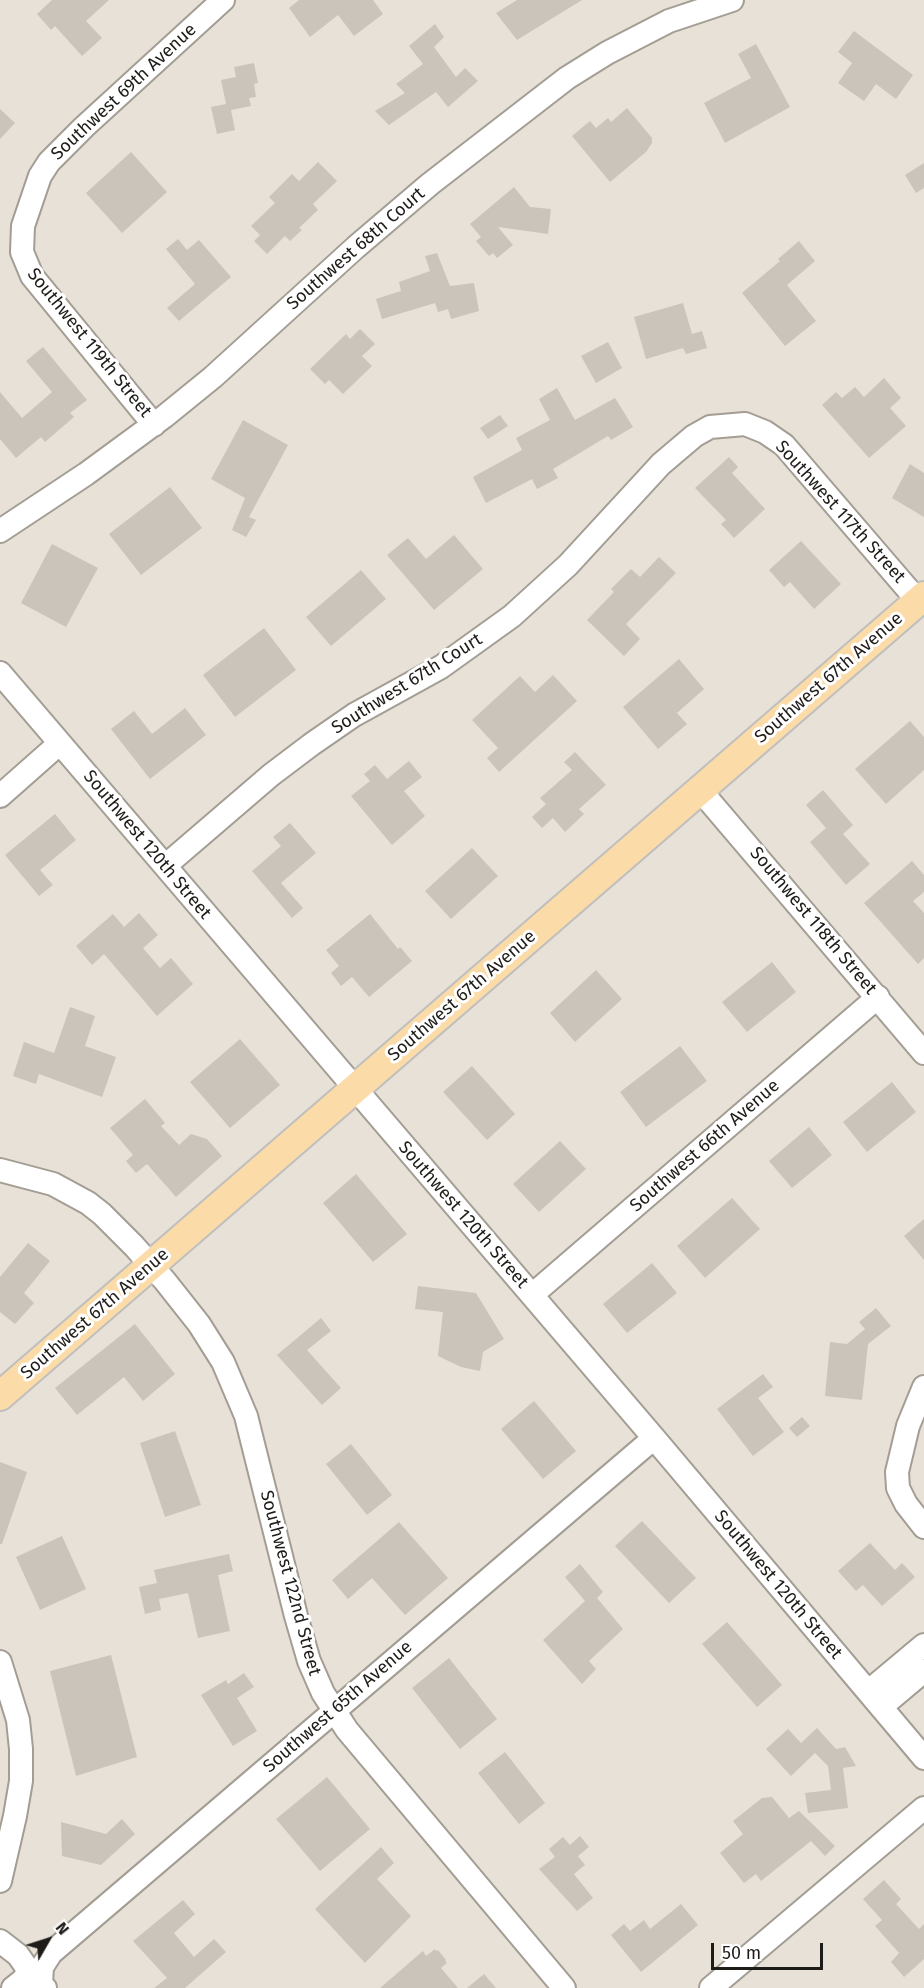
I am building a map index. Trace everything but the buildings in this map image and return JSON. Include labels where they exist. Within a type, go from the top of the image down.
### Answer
[{"type":"main road","name":"Southwest 67th Avenue","points":[[0,1396],[921,598]]},
{"type":"street","name":"Southwest 69th Avenue","points":[[23,226],[40,176],[49,162],[223,0]]},
{"type":"street","name":"Southwest 68th Court","points":[[0,531],[95,468],[213,377],[356,247],[430,184],[561,82],[590,62],[652,29],[686,14],[732,0]]},
{"type":"street","name":"Southwest 119th Street","points":[[23,226],[22,252],[25,264],[32,276],[154,424]]},
{"type":"street","name":"Southwest 117th Street","points":[[722,425],[745,424],[765,432],[784,445],[921,598]]},
{"type":"street","name":"Southwest 67th Court","points":[[165,866],[298,754],[347,719],[441,667],[512,616],[568,565],[644,481],[679,447],[701,431],[722,425]]},
{"type":"street","name":"Southwest 120th Street","points":[[0,673],[654,1438],[924,1758]]},
{"type":"street","points":[[0,796],[60,743]]},
{"type":"street","name":"Southwest 118th Street","points":[[700,790],[924,1053]]},
{"type":"street","name":"Southwest 66th Avenue","points":[[532,1295],[878,998]]},
{"type":"street","name":"Southwest 122nd Street","points":[[0,1170],[53,1184],[88,1203],[117,1228],[151,1264],[212,1343],[238,1394],[252,1440],[304,1645],[315,1677],[347,1730],[564,1988]]},
{"type":"street","points":[[924,1387],[908,1426],[897,1472],[898,1488],[906,1504],[924,1527]]},
{"type":"street","name":"Southwest 65th Avenue","points":[[31,1981],[51,1953],[654,1438]]},
{"type":"street","points":[[875,1699],[924,1645]]},
{"type":"street","points":[[0,1662],[18,1720],[21,1781],[0,1881]]},
{"type":"street","points":[[875,1699],[924,1671]]},
{"type":"street","points":[[711,1988],[924,1808]]},
{"type":"street","name":"Southwest 65th Avenue","points":[[0,1941],[18,1955],[31,1981]]}]
